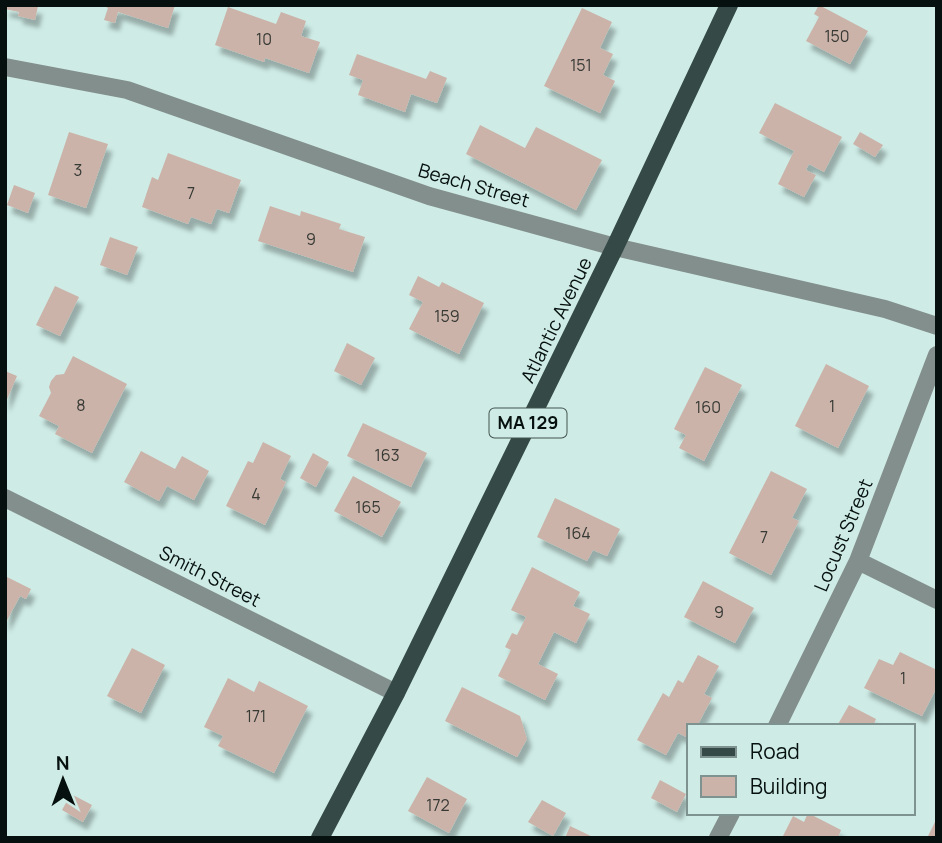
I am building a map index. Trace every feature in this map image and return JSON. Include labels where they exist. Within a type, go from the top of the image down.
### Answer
[{"type":"main road","name":"Atlantic Avenue","points":[[320,838],[396,693],[615,247],[729,5]]},
{"type":"street","name":"Beach Street","points":[[5,67],[127,90],[429,196],[615,247],[885,309],[937,326]]},
{"type":"street","name":"Locust Street","points":[[778,724],[858,561],[937,355]]},
{"type":"street","name":"Smith Street","points":[[5,498],[396,693]]},
{"type":"street","points":[[858,561],[937,600]]},
{"type":"street","points":[[718,838],[730,815]]},
{"type":"building","points":[[5,5],[38,6],[35,20],[18,16],[19,12],[5,9]]},
{"type":"building","points":[[102,5],[175,5],[168,28],[118,12],[115,23],[104,20],[108,8]]},
{"type":"building","points":[[819,5],[868,31],[850,64],[806,41],[819,17],[814,14]]},
{"type":"building","points":[[228,7],[276,24],[281,12],[306,21],[301,36],[320,42],[309,73],[265,58],[264,62],[215,45]]},
{"type":"building","points":[[582,8],[612,22],[600,48],[613,54],[603,75],[615,81],[600,113],[544,86]]},
{"type":"building","points":[[357,54],[426,79],[430,71],[447,78],[437,103],[411,94],[405,112],[358,95],[363,80],[349,75]]},
{"type":"building","points":[[775,103],[842,137],[824,172],[809,164],[806,170],[816,175],[804,197],[778,184],[794,151],[759,133]]},
{"type":"building","points":[[480,125],[525,148],[536,127],[602,160],[576,210],[466,154]]},
{"type":"building","points":[[69,132],[108,144],[86,208],[48,195]]},
{"type":"building","points":[[860,132],[883,145],[875,157],[853,144]]},
{"type":"building","points":[[168,153],[241,180],[229,213],[217,209],[211,224],[191,217],[188,224],[142,207],[152,177],[158,180]]},
{"type":"building","points":[[14,185],[35,193],[28,213],[7,205]]},
{"type":"building","points":[[270,206],[300,216],[301,211],[341,224],[339,229],[365,237],[353,272],[258,241]]},
{"type":"building","points":[[110,237],[138,247],[127,275],[100,265]]},
{"type":"building","points":[[418,276],[439,287],[442,282],[484,303],[459,354],[409,329],[423,302],[409,295]]},
{"type":"building","points":[[55,286],[79,297],[60,336],[36,325]]},
{"type":"building","points":[[347,343],[375,358],[361,385],[334,371]]},
{"type":"building","points":[[73,356],[127,384],[92,453],[55,434],[59,426],[39,416],[51,393],[51,381],[56,375],[64,374]]},
{"type":"building","points":[[826,364],[869,386],[838,448],[795,426]]},
{"type":"building","points":[[705,367],[742,385],[704,461],[679,448],[686,435],[674,429]]},
{"type":"building","points":[[5,371],[17,376],[5,404]]},
{"type":"building","points":[[363,423],[427,453],[411,487],[347,456]]},
{"type":"building","points":[[263,442],[291,456],[280,479],[286,482],[265,525],[226,506],[248,461],[253,463]]},
{"type":"building","points":[[141,451],[175,469],[182,456],[209,471],[194,500],[167,486],[159,501],[124,482]]},
{"type":"building","points":[[313,453],[329,462],[316,487],[300,478]]},
{"type":"building","points":[[771,471],[807,489],[792,518],[799,521],[771,575],[729,553]]},
{"type":"building","points":[[353,476],[401,502],[382,537],[334,511]]},
{"type":"building","points":[[555,498],[620,529],[607,556],[593,550],[587,561],[537,537]]},
{"type":"building","points":[[532,567],[580,592],[573,606],[590,614],[576,643],[554,632],[538,664],[558,674],[545,700],[498,676],[511,650],[505,647],[512,633],[517,635],[526,617],[511,610]]},
{"type":"building","points":[[5,576],[31,589],[26,599],[20,596],[5,624]]},
{"type":"building","points":[[703,581],[754,608],[735,643],[684,617]]},
{"type":"building","points":[[132,648],[165,665],[141,713],[107,696]]},
{"type":"building","points":[[900,652],[937,670],[937,687],[922,716],[864,688],[879,659],[893,665]]},
{"type":"building","points":[[698,655],[719,666],[704,694],[712,698],[698,724],[687,724],[687,738],[678,733],[666,755],[637,740],[663,693],[669,697],[678,680],[683,683]]},
{"type":"building","points":[[228,678],[254,692],[259,681],[308,706],[274,773],[218,746],[223,736],[204,727]]},
{"type":"building","points":[[462,687],[520,716],[527,739],[517,757],[445,721]]},
{"type":"building","points":[[849,705],[876,719],[874,724],[838,724]]},
{"type":"building","points":[[427,777],[467,799],[449,833],[408,811]]},
{"type":"building","points":[[660,780],[686,794],[677,812],[651,798]]},
{"type":"building","points":[[71,794],[92,805],[83,822],[62,810]]},
{"type":"building","points":[[542,800],[566,813],[553,836],[528,822]]},
{"type":"building","points":[[807,815],[812,815],[841,830],[838,838],[782,838],[793,816],[804,822]]},
{"type":"building","points":[[937,818],[937,838],[927,838]]},
{"type":"building","points":[[570,826],[595,838],[565,838]]}]
